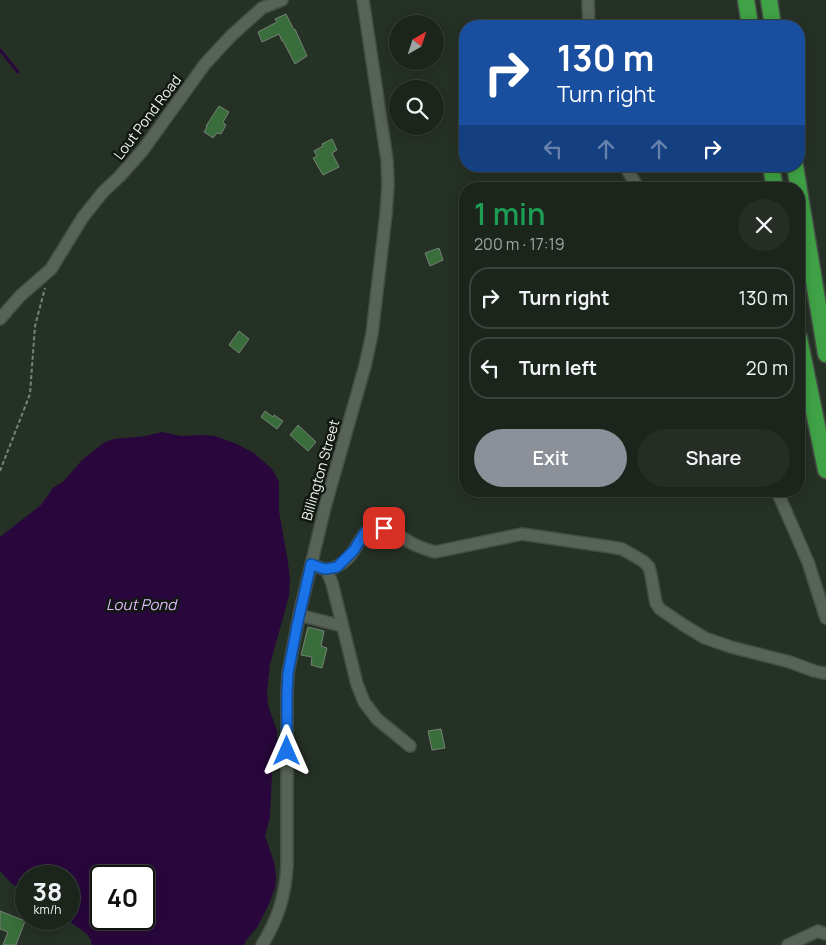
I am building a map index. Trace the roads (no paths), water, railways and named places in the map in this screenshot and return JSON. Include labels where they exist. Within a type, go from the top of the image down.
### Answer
[{"type":"highway","points":[[746,0],[749,20]]},
{"type":"highway","points":[[769,0],[772,20]]},
{"type":"highway","points":[[805,227],[826,354]]},
{"type":"highway","points":[[805,367],[826,470]]},
{"type":"street","name":"Lout Pond Road","points":[[0,319],[20,296],[51,269],[83,217],[103,192],[143,150],[205,64],[231,36],[262,8],[282,0]]},
{"type":"street","name":"Billington Street","points":[[262,945],[276,920],[280,908],[286,885],[288,866],[288,673],[329,489],[365,366],[372,334],[386,214],[387,160],[363,0]]},
{"type":"street","points":[[588,0],[589,20]]},
{"type":"street","points":[[780,497],[808,562],[826,618]]},
{"type":"street","points":[[311,564],[326,569],[337,567],[354,550],[365,532],[374,528],[384,528],[425,550],[435,552],[522,534],[610,547],[622,550],[643,561],[649,567],[656,603],[660,609],[705,638],[826,673]]},
{"type":"street","points":[[326,569],[332,583],[356,684],[364,702],[377,719],[410,746]]},
{"type":"street","points":[[300,615],[342,626]]},
{"type":"street","points":[[788,945],[823,931]]},
{"type":"water","name":"Lout Pond","points":[[162,432],[181,436],[215,436],[237,444],[255,454],[272,469],[279,482],[279,511],[290,581],[289,596],[270,664],[267,692],[268,705],[277,731],[277,742],[272,774],[270,817],[265,836],[274,862],[276,877],[275,888],[269,904],[258,926],[245,942],[245,945],[91,945],[91,940],[87,934],[80,929],[80,865],[15,865],[15,886],[0,871],[0,537],[41,505],[53,488],[64,481],[82,460],[105,442],[114,439],[146,436]]},
{"type":"waterway","points":[[0,50],[18,72]]}]
